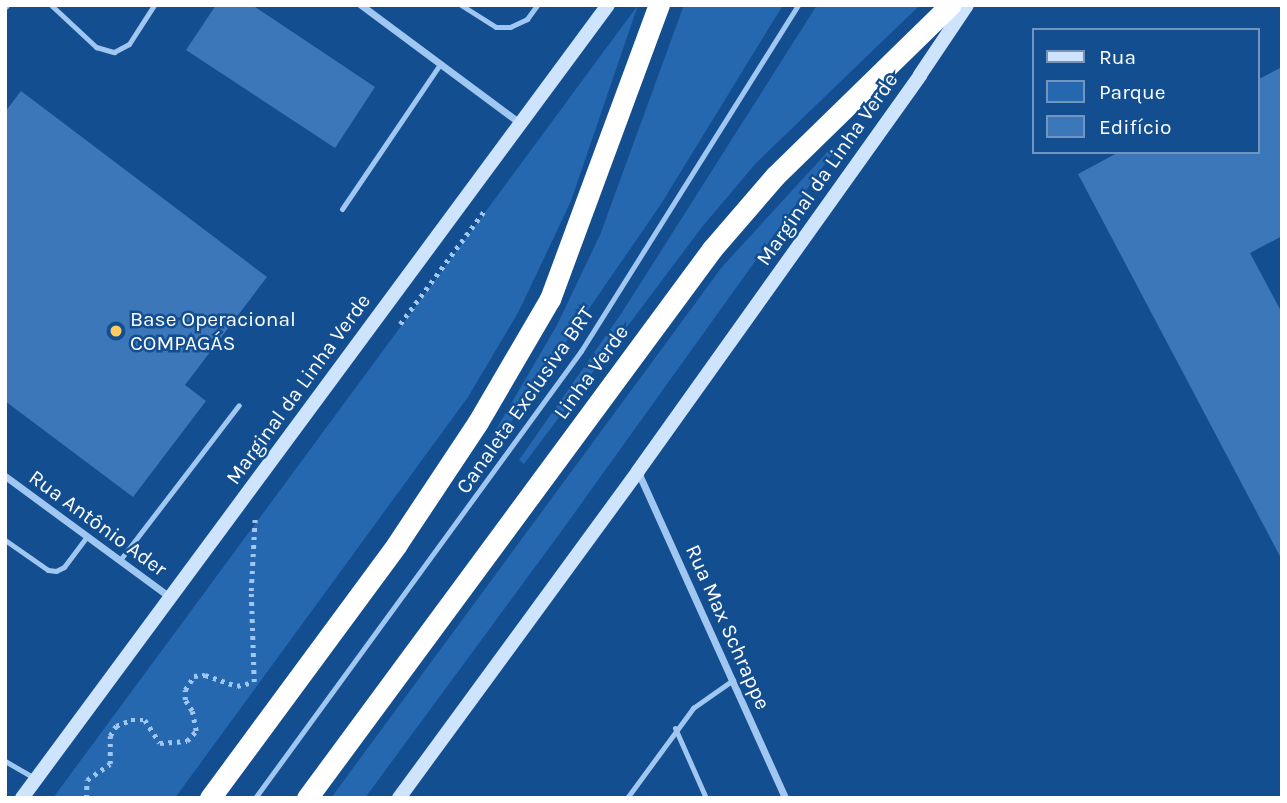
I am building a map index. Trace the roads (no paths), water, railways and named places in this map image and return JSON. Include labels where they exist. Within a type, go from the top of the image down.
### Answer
[{"type":"highway","points":[[211,798],[397,544],[478,422],[550,299],[659,5]]},
{"type":"highway","name":"Linha Verde","points":[[307,798],[720,239],[775,176],[950,5]]},
{"type":"main road","name":"Marginal da Linha Verde","points":[[22,798],[608,5]]},
{"type":"main road","name":"Marginal da Linha Verde","points":[[399,798],[638,471],[967,5]]},
{"type":"street","points":[[360,5],[521,123]]},
{"type":"street","name":"Rua Max Schrappe","points":[[638,471],[785,798]]},
{"type":"street","name":"Rua Antônio Ader","points":[[5,476],[170,597]]},
{"type":"lane","points":[[51,5],[96,47],[114,52],[129,44],[154,5]]},
{"type":"lane","points":[[461,5],[496,27],[510,27],[527,19],[537,5]]},
{"type":"lane","name":"Canaleta Exclusiva BRT","points":[[256,798],[581,351],[798,5]]},
{"type":"lane","points":[[342,209],[440,64]]},
{"type":"lane","points":[[120,560],[239,405]]},
{"type":"lane","points":[[5,540],[48,570],[57,571],[64,567],[87,536]]},
{"type":"lane","points":[[627,798],[676,727],[693,708],[733,680]]},
{"type":"lane","points":[[676,727],[706,798]]},
{"type":"lane","points":[[5,761],[36,779]]},
{"type":"place","name":"Base Operacional COMPAGÁS","points":[[116,331]]}]
